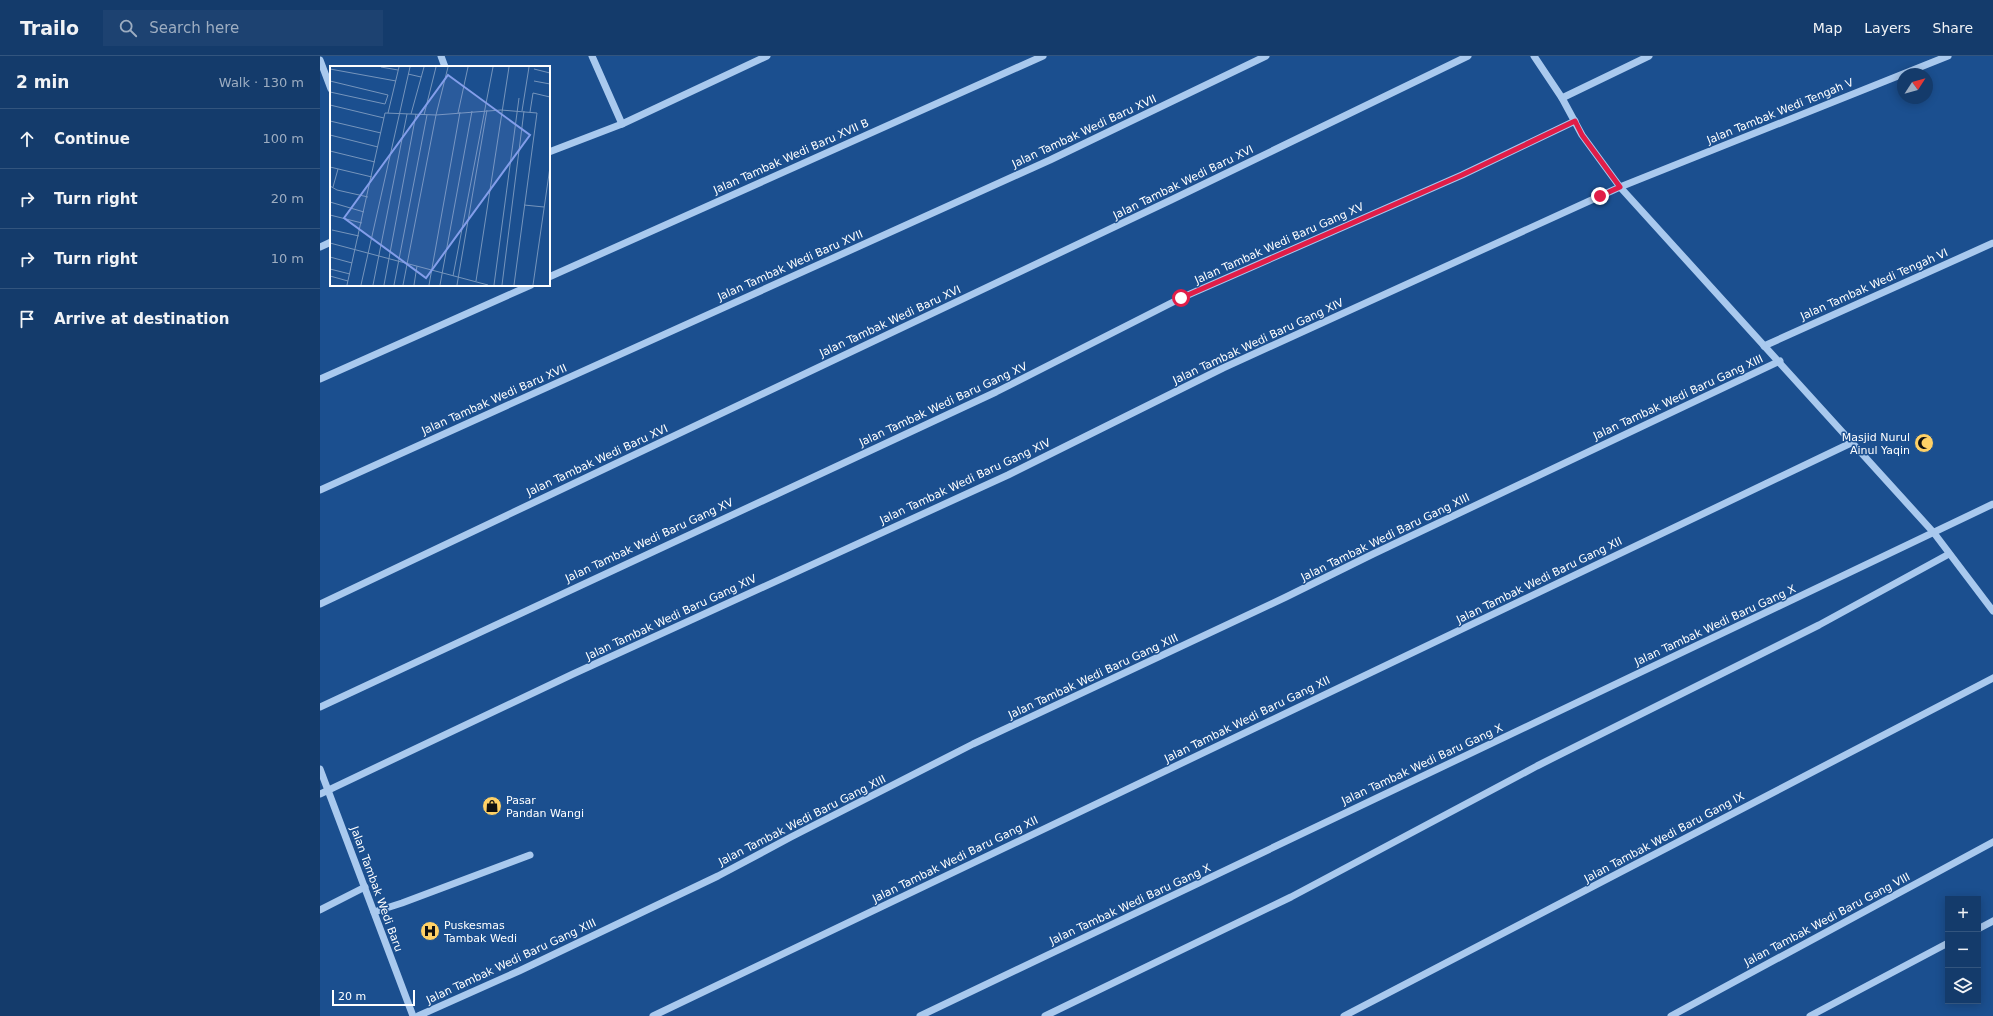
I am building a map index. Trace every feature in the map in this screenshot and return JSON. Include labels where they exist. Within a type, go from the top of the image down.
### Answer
[{"type":"street","points":[[441,56],[445,66]]},
{"type":"street","points":[[592,56],[622,124]]},
{"type":"street","points":[[550,152],[622,124],[767,56]]},
{"type":"street","name":"Jalan Tambak Wedi Baru XVII B","points":[[550,277],[1043,56]]},
{"type":"street","name":"Jalan Tambak Wedi Baru XVII","points":[[320,490],[1050,160],[1266,56]]},
{"type":"street","name":"Jalan Tambak Wedi Baru XVI","points":[[320,604],[1171,200],[1468,56]]},
{"type":"street","points":[[1534,56],[1562,98],[1582,135],[1620,187],[1764,346],[1780,361],[1850,443],[1934,533],[1993,611]]},
{"type":"street","points":[[1562,98],[1649,56]]},
{"type":"street","name":"Jalan Tambak Wedi Tengah V","points":[[1620,187],[1948,56]]},
{"type":"street","points":[[320,60],[330,86]]},
{"type":"street","name":"Jalan Tambak Wedi Baru Gang XV","points":[[320,707],[996,392],[1181,298],[1462,175],[1575,121]]},
{"type":"street","name":"Jalan Tambak Wedi Baru Gang XIV","points":[[320,794],[573,674],[1008,475],[1223,368],[1620,187]]},
{"type":"street","points":[[320,247],[330,242]]},
{"type":"street","name":"Jalan Tambak Wedi Tengah VI","points":[[1764,346],[1993,243]]},
{"type":"street","points":[[320,379],[529,286]]},
{"type":"street","name":"Jalan Tambak Wedi Baru Gang XIII","points":[[418,1016],[519,971],[718,876],[973,744],[1286,598],[1380,551],[1780,361]]},
{"type":"street","name":"Jalan Tambak Wedi Baru Gang XII","points":[[653,1016],[1850,443]]},
{"type":"street","name":"Jalan Tambak Wedi Baru Gang X","points":[[920,1016],[1993,504]]},
{"type":"street","points":[[1045,1016],[1291,897],[1537,766],[1819,625],[1949,554]]},
{"type":"street","name":"Jalan Tambak Wedi Baru Gang IX","points":[[1344,1016],[1993,678]]},
{"type":"street","name":"Jalan Tambak Wedi Baru","points":[[320,770],[413,1016]]},
{"type":"street","name":"Jalan Tambak Wedi Baru Gang VIII","points":[[1671,1016],[1993,842]]},
{"type":"street","points":[[374,912],[402,903],[530,854]]},
{"type":"street","points":[[320,910],[365,887]]},
{"type":"street","points":[[1981,927],[1993,921]]},
{"type":"street","points":[[1810,1016],[1945,945]]},
{"type":"place","name":"Masjid Nurul Ainul Yaqin","points":[[1924,443]]},
{"type":"place","name":"Pasar Pandan Wangi","points":[[492,806]]},
{"type":"place","name":"Puskesmas Tambak Wedi","points":[[430,931]]},
{"type":"route","points":[[1181,298],[1462,175],[1575,121],[1582,135],[1620,187],[1600,196]]}]
